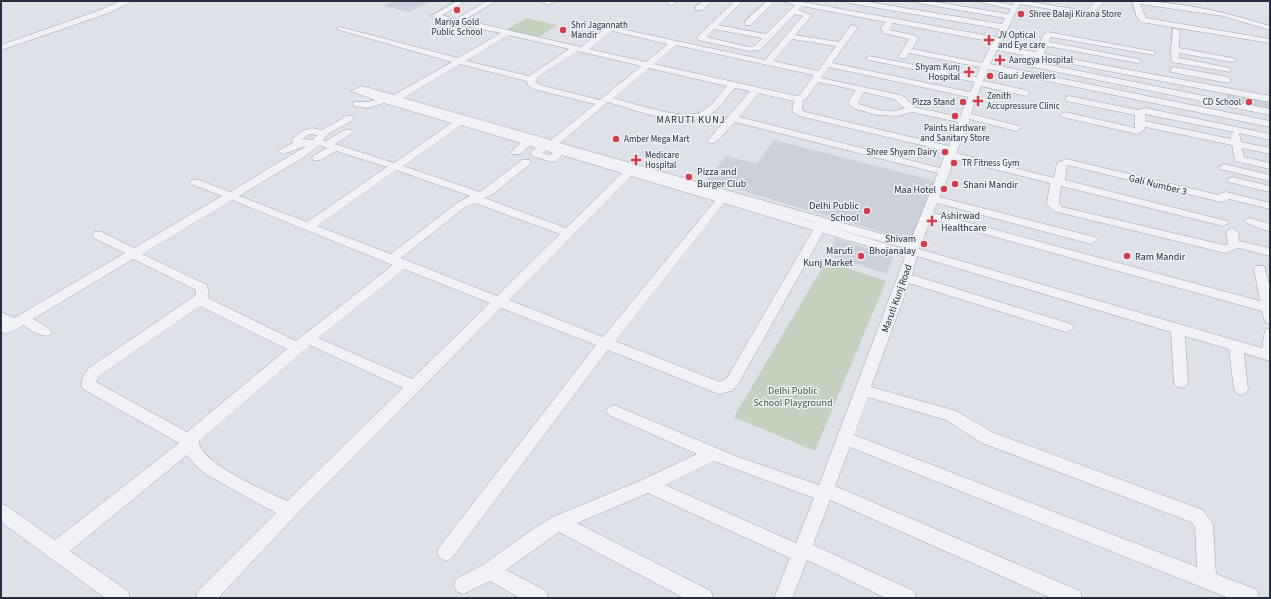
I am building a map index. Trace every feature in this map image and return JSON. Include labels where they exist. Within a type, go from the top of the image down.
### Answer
[{"type":"street","points":[[1,48],[106,11],[125,3],[124,1]]},
{"type":"street","points":[[462,1],[434,16],[800,99]]},
{"type":"street","points":[[456,22],[492,1]]},
{"type":"street","points":[[699,8],[708,1]]},
{"type":"street","points":[[739,1],[701,36],[701,38],[751,49],[757,48],[800,4]]},
{"type":"street","points":[[748,23],[771,1]]},
{"type":"street","points":[[785,1],[996,43],[1028,53],[1270,99]]},
{"type":"street","points":[[849,1],[1013,11],[1086,13],[1090,12],[1097,3],[1101,1]]},
{"type":"street","points":[[918,1],[1013,11]]},
{"type":"street","points":[[978,1],[1013,11]]},
{"type":"street","points":[[1270,28],[1215,10],[1136,1],[1141,18],[1147,20],[1270,41]]},
{"type":"street","points":[[767,63],[808,15],[793,11]]},
{"type":"street","name":"Maruti Kunj Road","points":[[783,598],[825,492],[927,215],[986,66],[1013,11]]},
{"type":"street","points":[[1139,11],[1270,32]]},
{"type":"street","points":[[891,21],[885,28],[886,31],[914,38],[898,64]]},
{"type":"street","points":[[712,26],[768,37]]},
{"type":"street","points":[[854,27],[818,77],[800,99],[797,111],[802,114],[1223,223]]},
{"type":"street","points":[[340,29],[531,79],[611,29],[767,63],[861,89],[900,98],[911,109],[1016,128]]},
{"type":"street","points":[[371,96],[354,106],[371,105],[390,100],[507,33]]},
{"type":"street","points":[[1039,55],[1046,34],[1151,53]]},
{"type":"street","points":[[790,36],[840,45]]},
{"type":"street","points":[[1176,39],[1226,42]]},
{"type":"street","points":[[1176,39],[1230,51]]},
{"type":"street","points":[[1176,39],[1232,60]]},
{"type":"street","points":[[1173,80],[1176,39]]},
{"type":"street","points":[[551,148],[674,43]]},
{"type":"street","points":[[1043,43],[1138,61]]},
{"type":"street","points":[[744,58],[751,49]]},
{"type":"street","points":[[907,50],[1270,124]]},
{"type":"street","points":[[1028,53],[1025,62],[1028,64],[1270,112]]},
{"type":"street","points":[[869,58],[1026,92]]},
{"type":"street","points":[[1175,60],[1227,70]]},
{"type":"street","points":[[827,64],[974,96]]},
{"type":"street","points":[[1174,70],[1228,80]]},
{"type":"street","points":[[531,79],[530,83],[537,87],[680,117],[694,118],[704,115],[733,85]]},
{"type":"street","points":[[1072,84],[1064,119],[1133,131],[1140,129],[1140,118],[1142,111],[1270,137]]},
{"type":"street","points":[[390,100],[360,88],[355,91],[462,120],[551,148]]},
{"type":"street","points":[[861,89],[853,102],[856,106],[896,115],[911,109]]},
{"type":"street","points":[[1214,89],[1214,101]]},
{"type":"street","points":[[712,141],[756,90]]},
{"type":"street","points":[[1069,99],[1270,151]]},
{"type":"street","points":[[1229,104],[1239,159],[1270,166]]},
{"type":"street","points":[[317,158],[324,142],[350,118]]},
{"type":"street","points":[[733,118],[945,172]]},
{"type":"street","points":[[462,120],[529,142],[1007,277],[1269,355],[1270,333]]},
{"type":"street","points":[[309,226],[462,120]]},
{"type":"street","points":[[283,151],[301,144],[296,140],[304,132],[315,130],[324,142],[394,167],[467,190],[476,197],[568,233]]},
{"type":"street","points":[[11,322],[133,253],[300,155],[324,142],[348,132]]},
{"type":"street","points":[[516,152],[529,142]]},
{"type":"street","points":[[289,510],[214,470],[195,455],[191,438],[196,432],[303,343],[454,211],[476,197],[491,190],[526,162]]},
{"type":"street","name":"Gali Number 3","points":[[1058,181],[1062,163],[1066,162],[1219,199],[1223,199],[1223,196],[1226,195],[1270,206]]},
{"type":"street","points":[[1224,167],[1270,178]]},
{"type":"street","points":[[205,598],[289,510],[415,387],[631,170]]},
{"type":"street","points":[[1232,180],[1270,189]]},
{"type":"street","points":[[1058,181],[1054,205],[1058,209],[1140,230],[1229,249],[1234,246],[1233,238],[1270,252]]},
{"type":"street","points":[[195,182],[398,261],[713,387],[726,387],[732,382],[822,225]]},
{"type":"street","points":[[446,552],[605,344],[724,197]]},
{"type":"street","points":[[934,199],[1091,240]]},
{"type":"street","points":[[927,215],[1027,242],[1269,314],[1260,269]]},
{"type":"street","points":[[1250,221],[1270,228]]},
{"type":"street","points":[[1027,242],[1032,225]]},
{"type":"street","points":[[98,235],[202,288],[203,294],[200,300],[100,368],[90,376],[88,380],[88,386],[93,390],[191,442]]},
{"type":"street","points":[[905,276],[1066,327]]},
{"type":"street","points":[[200,300],[303,343],[415,387]]},
{"type":"street","points":[[11,322],[45,332]]},
{"type":"street","points":[[1178,329],[1181,382]]},
{"type":"street","points":[[1236,345],[1240,389]]},
{"type":"street","points":[[862,390],[951,416],[988,438],[1197,516],[1204,524],[1207,580]]},
{"type":"street","points":[[614,410],[713,454],[768,476],[825,492],[1073,598]]},
{"type":"street","points":[[845,438],[1250,597]]},
{"type":"street","points":[[56,551],[191,442]]},
{"type":"street","points":[[463,585],[490,572],[539,535],[559,523],[648,485],[713,454]]},
{"type":"street","points":[[648,485],[907,598]]},
{"type":"street","points":[[1,512],[121,598]]},
{"type":"street","points":[[559,523],[607,547],[651,572],[704,598]]},
{"type":"street","points":[[490,572],[539,598]]},
{"type":"shaded area","points":[[394,1],[430,1],[409,12],[384,6]]},
{"type":"shaded area","name":"CD School","points":[[1226,94],[1270,102],[1270,110],[1228,102]]},
{"type":"shaded area","name":"Delhi Public School","points":[[774,140],[935,181],[912,241],[706,180],[726,156],[757,164]]},
{"type":"shaded area","name":"Maruti Kunj Market","points":[[835,238],[893,257],[887,274],[829,255]]},
{"type":"green space","points":[[526,18],[557,25],[539,37],[507,30]]},
{"type":"green space","name":"Delhi Public School Playground","points":[[826,261],[886,281],[815,451],[734,417]]},
{"type":"place","name":"Mariya Gold Public School","points":[[457,10]]},
{"type":"place","name":"Shree Balaji Kirana Store","points":[[1021,14]]},
{"type":"place","name":"Shri Jagannath Mandir","points":[[563,30]]},
{"type":"place","name":"JV Optical and Eye care","points":[[989,40]]},
{"type":"place","name":"Aarogya Hospital","points":[[1000,60]]},
{"type":"place","name":"Shyam Kunj Hospital","points":[[969,72]]},
{"type":"place","name":"Gauri Jewellers","points":[[990,76]]},
{"type":"place","name":"Zenith Accupressure Clinic","points":[[978,101]]},
{"type":"place","name":"Pizza Stand","points":[[963,102]]},
{"type":"place","name":"CD School","points":[[1249,102]]},
{"type":"place","name":"Paints Hardware and Sanitary Store","points":[[955,116]]},
{"type":"place","name":"Amber Mega Mart","points":[[616,139]]},
{"type":"place","name":"Shree Shyam Dairy","points":[[945,152]]},
{"type":"place","name":"Medicare Hospital","points":[[636,160]]},
{"type":"place","name":"TR Fitness Gym","points":[[954,163]]},
{"type":"place","name":"Pizza and Burger Club","points":[[689,177]]},
{"type":"place","name":"Shani Mandir","points":[[955,184]]},
{"type":"place","name":"Maa Hotel","points":[[944,189]]},
{"type":"place","name":"Delhi Public School","points":[[867,211]]},
{"type":"place","name":"Ashirwad Healthcare","points":[[932,221]]},
{"type":"place","name":"Shivam Bhojanalay","points":[[924,244]]},
{"type":"place","name":"Maruti Kunj Market","points":[[861,256]]},
{"type":"place","name":"Ram Mandir","points":[[1127,256]]},
{"type":"district","name":"MARUTI KUNJ","points":[[691,119]]}]
